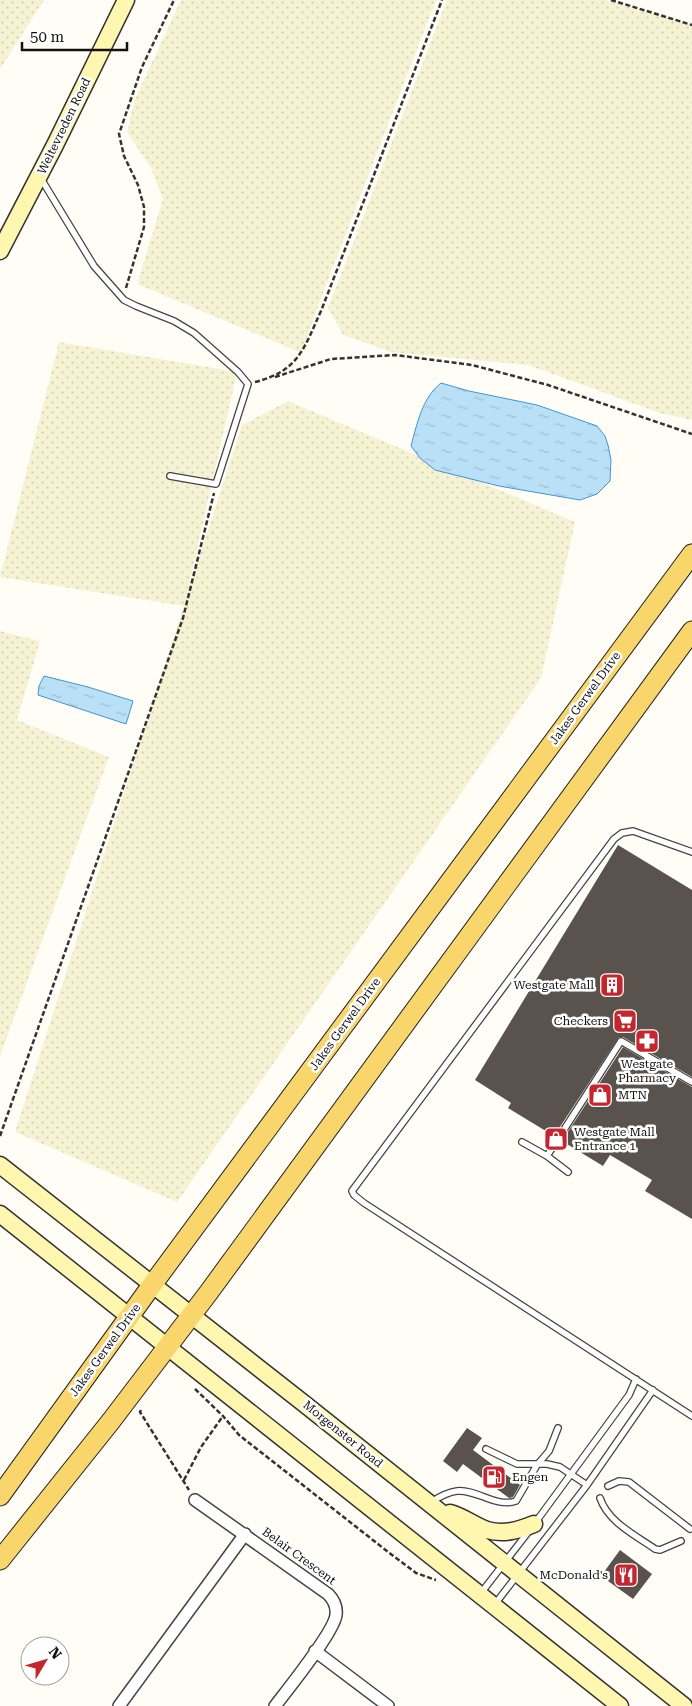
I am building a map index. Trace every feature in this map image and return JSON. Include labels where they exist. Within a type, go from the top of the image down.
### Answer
[{"type":"main road","name":"Weltevreden Road","points":[[0,251],[126,0]]},
{"type":"main road","name":"Jakes Gerwel Drive","points":[[0,1496],[152,1284],[692,554]]},
{"type":"main road","points":[[0,1560],[191,1316],[340,1115],[692,631]]},
{"type":"main road","name":"Morgenster Road","points":[[0,1165],[505,1562],[684,1706]]},
{"type":"main road","points":[[0,1214],[620,1706]]},
{"type":"main road","points":[[433,1506],[463,1517],[486,1529],[499,1532],[516,1531],[534,1524]]},
{"type":"street","points":[[195,1500],[245,1534]]},
{"type":"street","name":"Belair Crescent","points":[[119,1706],[245,1534],[332,1598],[336,1608],[334,1623],[275,1706]]},
{"type":"street","points":[[315,1651],[388,1706]]},
{"type":"lane","points":[[39,176],[94,266],[124,300],[174,321],[194,333],[238,372],[248,384],[216,484],[170,476]]},
{"type":"lane","points":[[692,852],[633,832],[622,833],[614,839],[352,1191],[354,1195],[364,1202],[692,1416]]},
{"type":"lane","points":[[547,1156],[621,1041],[692,1082]]},
{"type":"lane","points":[[522,1142],[547,1156],[568,1172]]},
{"type":"lane","points":[[480,1594],[629,1395],[636,1379]]},
{"type":"lane","points":[[494,1605],[587,1485],[653,1390]]},
{"type":"lane","points":[[433,1506],[445,1494],[456,1491],[467,1491],[504,1503],[518,1499],[538,1465],[553,1445],[558,1428]]},
{"type":"lane","points":[[486,1449],[517,1464],[553,1465],[587,1485]]},
{"type":"lane","points":[[608,1486],[619,1480],[629,1482],[690,1529]]},
{"type":"lane","points":[[600,1498],[604,1508],[616,1521],[655,1549],[660,1550],[681,1541]]},
{"type":"path","points":[[124,300],[144,227],[144,207],[138,185],[124,156],[119,134],[142,67],[174,0]]},
{"type":"path","points":[[270,378],[289,367],[299,356],[317,319],[442,0]]},
{"type":"path","points":[[611,0],[692,25]]},
{"type":"path","points":[[248,384],[330,359],[395,355],[414,357],[472,365],[548,386],[692,434]]},
{"type":"path","points":[[0,1136],[183,618],[216,484]]},
{"type":"path","points":[[140,1412],[195,1500]]},
{"type":"path","points":[[184,1480],[201,1447],[223,1416],[239,1435],[392,1555],[416,1573],[443,1585]]},
{"type":"shaded area","points":[[0,0],[44,0],[0,69]]},
{"type":"shaded area","points":[[181,0],[436,0],[318,306],[302,353],[137,284],[163,199],[151,168],[127,132],[135,99]]},
{"type":"shaded area","points":[[447,0],[605,0],[692,25],[692,420],[660,413],[528,365],[391,352],[343,335],[328,308]]},
{"type":"shaded area","points":[[59,342],[237,372],[186,598],[242,425],[288,401],[575,522],[541,678],[177,1202],[15,1132],[184,606],[0,577]]},
{"type":"shaded area","points":[[0,631],[40,641],[17,720],[109,757],[0,1056]]},
{"type":"water","points":[[441,383],[469,391],[537,405],[597,426],[605,436],[608,445],[611,460],[610,481],[597,494],[580,500],[499,486],[435,470],[420,458],[411,446],[418,420],[425,404],[429,396]]},
{"type":"water","points":[[44,676],[133,701],[126,724],[38,695],[39,686]]},
{"type":"building","name":"Westgate Mall","points":[[618,845],[692,890],[692,1077],[623,1037],[619,1037],[554,1136],[508,1108],[511,1103],[475,1080]]},
{"type":"building","points":[[623,1047],[692,1087],[692,1219],[645,1191],[652,1180],[610,1155],[603,1166],[562,1141]]},
{"type":"building","points":[[467,1428],[482,1438],[473,1450],[520,1485],[513,1497],[509,1498],[463,1464],[457,1472],[443,1461]]},
{"type":"building","name":"McDonald's","points":[[620,1550],[652,1574],[633,1599],[601,1576]]},
{"type":"place","name":"Westgate Mall","points":[[612,985]]},
{"type":"place","name":"Checkers","points":[[625,1021]]},
{"type":"place","name":"Westgate Pharmacy","points":[[647,1041]]},
{"type":"place","name":"MTN","points":[[600,1095]]},
{"type":"place","name":"Westgate Mall Entrance 1","points":[[556,1139]]},
{"type":"place","name":"Engen","points":[[494,1477]]},
{"type":"place","name":"McDonald's","points":[[626,1575]]}]
